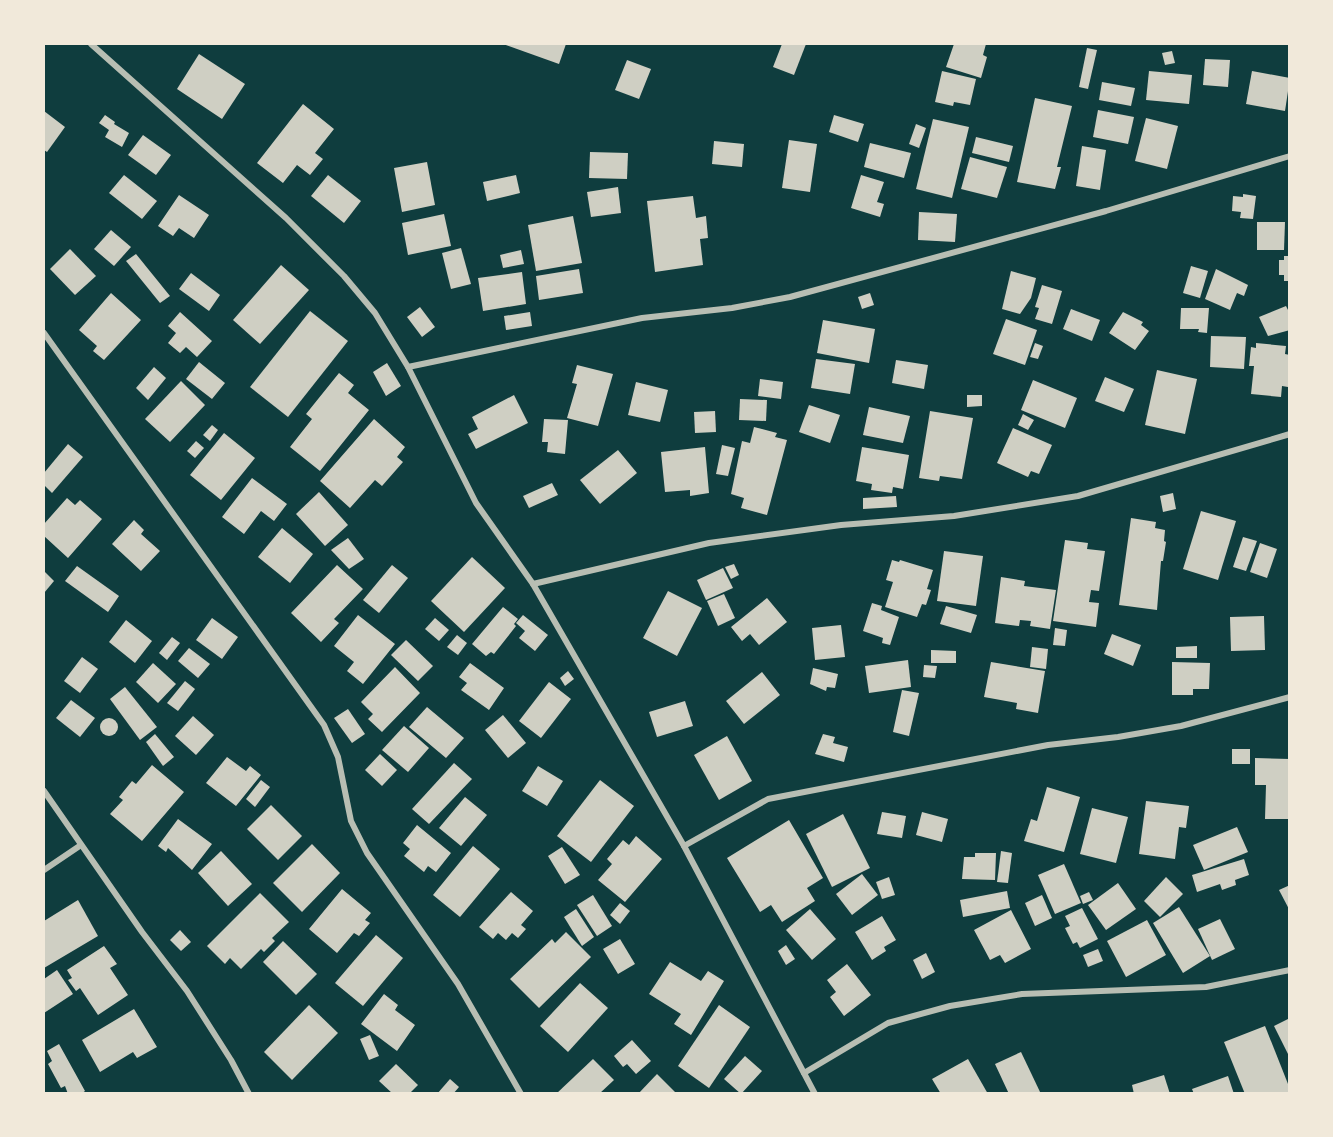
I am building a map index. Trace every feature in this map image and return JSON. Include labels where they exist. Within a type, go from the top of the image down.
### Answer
[{"type":"street","points":[[91,44],[286,218],[344,276],[375,313],[408,367],[476,503],[533,584],[684,846],[815,1094]]},
{"type":"street","points":[[408,367],[642,318],[732,308],[790,297],[1106,211],[1290,156]]},
{"type":"street","points":[[44,333],[324,725],[338,757],[351,821],[367,853],[458,984],[521,1094]]},
{"type":"street","points":[[533,584],[709,543],[842,525],[954,516],[1078,496],[1290,434]]},
{"type":"street","points":[[684,846],[768,799],[1048,745],[1118,737],[1181,726],[1290,697]]},
{"type":"street","points":[[44,791],[142,932],[187,991],[231,1060],[249,1094]]},
{"type":"street","points":[[44,870],[81,844]]},
{"type":"street","points":[[804,1073],[888,1023],[950,1006],[1022,994],[1206,987],[1290,970]]},
{"type":"building","points":[[503,44],[566,44],[559,64]]},
{"type":"building","points":[[782,44],[806,44],[794,75],[773,67]]},
{"type":"building","points":[[954,44],[986,44],[983,55],[987,57],[981,78],[946,67]]},
{"type":"building","points":[[1087,48],[1097,50],[1088,89],[1079,87]]},
{"type":"building","points":[[1172,51],[1175,63],[1165,65],[1162,53]]},
{"type":"building","points":[[199,54],[245,84],[222,119],[177,89]]},
{"type":"building","points":[[1205,59],[1230,60],[1228,87],[1203,85]]},
{"type":"building","points":[[627,60],[651,69],[639,99],[615,90]]},
{"type":"building","points":[[942,71],[976,79],[970,105],[954,102],[953,106],[935,102]]},
{"type":"building","points":[[1149,71],[1192,75],[1189,104],[1146,100]]},
{"type":"building","points":[[1252,71],[1290,78],[1285,111],[1246,104]]},
{"type":"building","points":[[1102,82],[1135,88],[1131,106],[1099,100]]},
{"type":"building","points":[[1035,98],[1072,106],[1057,167],[1061,167],[1055,189],[1017,182]]},
{"type":"building","points":[[303,104],[334,129],[315,153],[323,159],[310,175],[297,165],[283,183],[257,163]]},
{"type":"building","points":[[1098,110],[1134,117],[1128,144],[1093,137]]},
{"type":"building","points":[[44,111],[65,127],[47,152],[44,150]]},
{"type":"building","points":[[105,115],[129,133],[122,147],[105,137],[109,130],[99,123]]},
{"type":"building","points":[[834,115],[864,124],[858,142],[829,132]]},
{"type":"building","points":[[1146,118],[1178,126],[1167,169],[1135,161]]},
{"type":"building","points":[[933,119],[969,127],[952,198],[916,189]]},
{"type":"building","points":[[916,124],[926,128],[919,148],[909,144]]},
{"type":"building","points":[[143,135],[171,155],[156,175],[128,155]]},
{"type":"building","points":[[976,137],[1013,146],[1009,162],[972,153]]},
{"type":"building","points":[[789,140],[817,144],[810,192],[782,188]]},
{"type":"building","points":[[714,141],[744,144],[742,167],[712,164]]},
{"type":"building","points":[[870,143],[911,153],[904,178],[864,167]]},
{"type":"building","points":[[1082,146],[1106,150],[1100,190],[1076,186]]},
{"type":"building","points":[[590,152],[628,153],[627,179],[589,178]]},
{"type":"building","points":[[970,157],[1007,167],[997,198],[961,189]]},
{"type":"building","points":[[427,162],[435,205],[402,212],[394,168]]},
{"type":"building","points":[[124,175],[157,201],[142,219],[109,193]]},
{"type":"building","points":[[328,175],[361,201],[344,223],[311,196]]},
{"type":"building","points":[[516,175],[520,193],[487,201],[483,182]]},
{"type":"building","points":[[861,175],[884,182],[877,202],[884,204],[880,217],[851,208]]},
{"type":"building","points":[[618,187],[621,213],[591,217],[587,192]]},
{"type":"building","points":[[1243,194],[1256,196],[1253,219],[1240,218],[1241,212],[1232,211],[1233,196],[1243,197]]},
{"type":"building","points":[[179,195],[209,215],[194,238],[179,228],[173,236],[158,226]]},
{"type":"building","points":[[693,196],[696,218],[706,216],[708,238],[700,239],[703,265],[655,272],[647,201]]},
{"type":"building","points":[[919,212],[957,214],[955,242],[918,240]]},
{"type":"building","points":[[444,214],[451,246],[408,255],[402,223]]},
{"type":"building","points":[[573,216],[582,263],[536,271],[528,225]]},
{"type":"building","points":[[1257,222],[1285,222],[1284,250],[1257,250]]},
{"type":"building","points":[[111,230],[131,247],[114,266],[94,249]]},
{"type":"building","points":[[461,248],[471,284],[451,289],[442,253]]},
{"type":"building","points":[[70,249],[96,276],[75,295],[50,269]]},
{"type":"building","points":[[521,250],[524,264],[503,268],[500,255]]},
{"type":"building","points":[[136,254],[170,296],[160,303],[126,261]]},
{"type":"building","points":[[1284,256],[1290,256],[1290,281],[1284,281],[1284,275],[1279,275],[1279,260],[1284,260]]},
{"type":"building","points":[[281,265],[309,290],[260,344],[233,320]]},
{"type":"building","points":[[1191,266],[1208,271],[1200,298],[1183,293]]},
{"type":"building","points":[[579,269],[583,293],[539,300],[536,276]]},
{"type":"building","points":[[1216,269],[1248,285],[1244,296],[1237,293],[1230,310],[1205,299]]},
{"type":"building","points":[[1011,271],[1036,278],[1031,298],[1020,314],[1002,309]]},
{"type":"building","points":[[522,272],[526,304],[483,311],[478,278]]},
{"type":"building","points":[[191,273],[220,295],[209,311],[179,289]]},
{"type":"building","points":[[1042,285],[1062,291],[1052,324],[1035,319],[1039,308],[1035,307]]},
{"type":"building","points":[[111,293],[141,320],[104,360],[93,351],[97,346],[79,330]]},
{"type":"building","points":[[870,293],[874,305],[862,309],[858,297]]},
{"type":"building","points":[[1286,306],[1290,314],[1290,330],[1268,336],[1259,317]]},
{"type":"building","points":[[420,307],[435,327],[422,337],[407,317]]},
{"type":"building","points":[[1181,308],[1209,308],[1207,333],[1198,332],[1199,329],[1180,329]]},
{"type":"building","points":[[1071,309],[1100,320],[1092,341],[1063,329]]},
{"type":"building","points":[[310,311],[348,341],[288,417],[250,387]]},
{"type":"building","points":[[180,312],[212,341],[197,357],[186,347],[180,353],[168,343],[176,333],[168,326]]},
{"type":"building","points":[[530,312],[532,326],[506,330],[504,316]]},
{"type":"building","points":[[1123,312],[1143,322],[1141,325],[1149,331],[1135,350],[1109,333]]},
{"type":"building","points":[[1006,319],[1037,330],[1025,365],[993,354]]},
{"type":"building","points":[[823,320],[875,329],[869,363],[817,353]]},
{"type":"building","points":[[1211,336],[1246,337],[1244,369],[1210,367]]},
{"type":"building","points":[[1035,343],[1043,346],[1038,359],[1030,357]]},
{"type":"building","points":[[1256,343],[1286,346],[1285,354],[1290,355],[1288,387],[1282,386],[1281,397],[1251,394],[1254,366],[1249,366],[1251,347],[1256,348]]},
{"type":"building","points":[[816,359],[855,364],[850,394],[811,388]]},
{"type":"building","points":[[896,360],[928,365],[924,389],[892,383]]},
{"type":"building","points":[[199,362],[225,383],[212,399],[186,379]]},
{"type":"building","points":[[387,363],[401,386],[386,396],[373,372]]},
{"type":"building","points":[[577,365],[613,374],[598,426],[567,418],[577,384],[572,383]]},
{"type":"building","points":[[154,367],[166,378],[148,400],[136,388]]},
{"type":"building","points":[[1157,370],[1197,379],[1185,434],[1145,425]]},
{"type":"building","points":[[339,373],[354,385],[348,393],[369,410],[320,471],[290,447],[312,419],[306,414]]},
{"type":"building","points":[[1105,377],[1134,389],[1124,412],[1095,401]]},
{"type":"building","points":[[760,379],[783,382],[781,399],[758,396]]},
{"type":"building","points":[[1033,380],[1077,398],[1065,428],[1021,410]]},
{"type":"building","points":[[181,381],[205,405],[170,442],[145,419]]},
{"type":"building","points":[[636,382],[668,390],[660,422],[628,415]]},
{"type":"building","points":[[514,395],[528,423],[476,449],[468,434],[478,429],[472,417]]},
{"type":"building","points":[[967,395],[982,395],[982,406],[967,407]]},
{"type":"building","points":[[740,399],[767,400],[766,421],[739,420]]},
{"type":"building","points":[[809,405],[840,415],[830,443],[799,432]]},
{"type":"building","points":[[869,407],[910,416],[903,443],[863,435]]},
{"type":"building","points":[[715,411],[716,432],[695,433],[694,412]]},
{"type":"building","points":[[930,411],[973,418],[962,479],[940,476],[939,481],[919,478]]},
{"type":"building","points":[[1023,414],[1034,420],[1028,430],[1018,425]]},
{"type":"building","points":[[374,419],[405,447],[397,457],[403,462],[382,486],[375,480],[350,508],[320,481]]},
{"type":"building","points":[[544,419],[568,420],[565,454],[547,452],[548,442],[542,442]]},
{"type":"building","points":[[212,425],[218,430],[210,441],[203,435]]},
{"type":"building","points":[[754,427],[777,433],[775,437],[787,440],[767,515],[741,508],[744,498],[731,494],[742,441],[750,443]]},
{"type":"building","points":[[1013,428],[1052,445],[1039,474],[1031,471],[1028,477],[997,463]]},
{"type":"building","points":[[224,433],[255,458],[221,500],[190,475]]},
{"type":"building","points":[[196,441],[204,448],[195,458],[187,451]]},
{"type":"building","points":[[68,444],[83,457],[52,493],[44,485],[44,473]]},
{"type":"building","points":[[722,445],[735,448],[728,476],[716,474]]},
{"type":"building","points":[[705,447],[709,493],[690,496],[690,490],[665,492],[661,452]]},
{"type":"building","points":[[862,447],[909,455],[903,489],[893,487],[892,493],[871,490],[872,484],[856,481]]},
{"type":"building","points":[[618,450],[637,473],[600,504],[580,480]]},
{"type":"building","points":[[252,478],[287,504],[274,521],[261,511],[244,534],[222,517]]},
{"type":"building","points":[[552,483],[558,495],[529,508],[523,496]]},
{"type":"building","points":[[319,492],[348,525],[325,546],[296,514]]},
{"type":"building","points":[[1173,493],[1176,509],[1163,512],[1160,496]]},
{"type":"building","points":[[896,496],[897,507],[863,509],[863,498]]},
{"type":"building","points":[[67,498],[75,505],[80,500],[102,519],[68,558],[44,536],[44,524]]},
{"type":"building","points":[[1201,511],[1236,521],[1218,580],[1183,569]]},
{"type":"building","points":[[1131,518],[1156,522],[1155,528],[1165,530],[1164,541],[1166,542],[1163,561],[1161,561],[1157,610],[1119,605]]},
{"type":"building","points":[[134,520],[144,530],[141,534],[160,551],[141,571],[112,544]]},
{"type":"building","points":[[282,528],[313,554],[290,583],[258,557]]},
{"type":"building","points":[[1243,537],[1257,541],[1246,571],[1233,567]]},
{"type":"building","points":[[348,538],[364,559],[349,569],[331,550]]},
{"type":"building","points":[[1065,540],[1088,543],[1087,549],[1105,551],[1099,591],[1091,590],[1089,602],[1099,603],[1096,627],[1053,621]]},
{"type":"building","points":[[1260,543],[1277,549],[1267,578],[1250,572]]},
{"type":"building","points":[[944,551],[983,556],[976,606],[937,601]]},
{"type":"building","points":[[472,557],[505,588],[464,632],[431,601]]},
{"type":"building","points":[[892,560],[899,562],[900,560],[933,570],[927,589],[931,590],[926,605],[922,604],[917,617],[885,607],[893,582],[886,580]]},
{"type":"building","points":[[734,564],[739,575],[731,579],[725,567]]},
{"type":"building","points":[[337,565],[363,589],[334,619],[339,623],[321,642],[291,613]]},
{"type":"building","points":[[392,565],[408,578],[379,613],[363,600]]},
{"type":"building","points":[[77,566],[119,596],[108,612],[65,581]]},
{"type":"building","points":[[723,568],[733,588],[706,600],[697,580]]},
{"type":"building","points":[[44,571],[54,581],[44,593]]},
{"type":"building","points":[[1001,577],[1025,581],[1024,586],[1056,590],[1050,629],[1030,626],[1031,621],[1020,620],[1019,626],[995,623]]},
{"type":"building","points":[[668,591],[702,608],[677,656],[643,638]]},
{"type":"building","points":[[724,594],[735,618],[718,626],[707,601]]},
{"type":"building","points":[[767,598],[787,622],[759,645],[750,634],[742,641],[731,627]]},
{"type":"building","points":[[872,603],[882,606],[881,610],[899,617],[890,645],[882,643],[883,638],[863,631]]},
{"type":"building","points":[[946,606],[977,615],[971,633],[940,624]]},
{"type":"building","points":[[503,607],[518,619],[514,624],[516,626],[494,654],[491,652],[486,656],[472,644]]},
{"type":"building","points":[[358,615],[395,644],[363,684],[347,671],[354,662],[334,646]]},
{"type":"building","points":[[523,615],[548,635],[535,651],[519,638],[525,631],[516,623]]},
{"type":"building","points":[[1264,616],[1265,650],[1231,651],[1230,617]]},
{"type":"building","points":[[212,618],[238,637],[222,659],[196,640]]},
{"type":"building","points":[[435,618],[449,630],[439,641],[425,629]]},
{"type":"building","points":[[126,620],[152,641],[135,663],[109,642]]},
{"type":"building","points":[[841,625],[845,657],[815,660],[812,628]]},
{"type":"building","points":[[1055,628],[1067,630],[1065,646],[1053,645]]},
{"type":"building","points":[[1112,634],[1141,645],[1133,666],[1104,654]]},
{"type":"building","points":[[457,635],[467,643],[458,655],[447,647]]},
{"type":"building","points":[[172,637],[180,643],[167,660],[159,653]]},
{"type":"building","points":[[406,640],[433,666],[418,681],[391,655]]},
{"type":"building","points":[[1197,646],[1197,658],[1176,658],[1176,647]]},
{"type":"building","points":[[1032,647],[1048,649],[1046,669],[1030,667]]},
{"type":"building","points":[[189,648],[210,664],[198,678],[178,661]]},
{"type":"building","points":[[931,650],[956,651],[956,663],[931,663]]},
{"type":"building","points":[[82,657],[98,669],[80,693],[64,681]]},
{"type":"building","points":[[908,660],[911,687],[869,693],[865,666]]},
{"type":"building","points":[[991,662],[1045,671],[1038,713],[1016,709],[1017,703],[984,697]]},
{"type":"building","points":[[1172,662],[1210,663],[1209,689],[1193,689],[1193,695],[1172,695]]},
{"type":"building","points":[[153,663],[176,684],[158,703],[136,682]]},
{"type":"building","points":[[470,663],[504,688],[489,710],[461,690],[467,683],[459,677]]},
{"type":"building","points":[[924,665],[937,666],[935,678],[923,677]]},
{"type":"building","points":[[395,667],[420,693],[382,732],[368,719],[373,714],[361,702]]},
{"type":"building","points":[[813,668],[838,674],[835,688],[827,687],[826,691],[810,684]]},
{"type":"building","points":[[568,671],[574,679],[565,686],[560,678]]},
{"type":"building","points":[[762,672],[780,695],[744,724],[726,701]]},
{"type":"building","points":[[185,681],[195,689],[178,711],[167,703]]},
{"type":"building","points":[[549,682],[571,699],[541,738],[519,721]]},
{"type":"building","points":[[125,687],[157,727],[140,740],[110,699]]},
{"type":"building","points":[[902,690],[919,693],[909,736],[893,732]]},
{"type":"building","points":[[71,700],[95,718],[80,737],[56,718]]},
{"type":"building","points":[[685,701],[693,726],[657,737],[649,712]]},
{"type":"building","points":[[427,707],[464,738],[446,758],[409,727]]},
{"type":"building","points":[[348,709],[365,734],[352,743],[334,718]]},
{"type":"building","points":[[503,715],[526,743],[508,758],[485,730]]},
{"type":"building","points":[[193,716],[214,735],[196,755],[175,736]]},
{"type":"building","points":[[109,718],[115,721],[118,727],[115,733],[109,736],[103,733],[100,727],[103,721]]},
{"type":"building","points":[[404,726],[429,748],[408,772],[382,750]]},
{"type":"building","points":[[155,734],[174,757],[163,766],[146,742]]},
{"type":"building","points":[[823,734],[835,737],[833,743],[848,747],[844,762],[815,754]]},
{"type":"building","points":[[727,736],[752,781],[719,800],[694,755]]},
{"type":"building","points":[[1232,749],[1250,749],[1250,764],[1232,764]]},
{"type":"building","points":[[380,754],[397,770],[382,786],[365,770]]},
{"type":"building","points":[[227,757],[246,771],[250,766],[261,775],[236,806],[206,783]]},
{"type":"building","points":[[1255,758],[1290,759],[1290,819],[1265,819],[1266,785],[1255,785]]},
{"type":"building","points":[[454,763],[472,779],[429,824],[412,809]]},
{"type":"building","points":[[152,765],[184,792],[142,841],[110,814],[123,800],[119,797],[132,781],[136,784]]},
{"type":"building","points":[[538,766],[563,781],[547,806],[522,791]]},
{"type":"building","points":[[261,780],[270,787],[255,807],[246,799]]},
{"type":"building","points":[[600,780],[634,806],[591,862],[557,836]]},
{"type":"building","points":[[1047,787],[1080,797],[1064,852],[1024,841],[1031,819],[1037,821]]},
{"type":"building","points":[[465,797],[487,815],[461,846],[439,828]]},
{"type":"building","points":[[1146,801],[1189,806],[1186,828],[1179,827],[1175,859],[1139,854]]},
{"type":"building","points":[[271,805],[302,836],[278,860],[247,829]]},
{"type":"building","points":[[1092,808],[1128,817],[1116,863],[1080,854]]},
{"type":"building","points":[[882,812],[906,816],[902,838],[877,834]]},
{"type":"building","points":[[922,812],[948,819],[942,842],[916,835]]},
{"type":"building","points":[[843,814],[870,868],[832,887],[806,834]]},
{"type":"building","points":[[178,819],[212,844],[192,870],[168,848],[166,852],[158,846]]},
{"type":"building","points":[[789,820],[823,878],[807,888],[815,901],[782,922],[771,905],[760,912],[727,858]]},
{"type":"building","points":[[417,825],[451,853],[436,872],[428,866],[424,872],[404,856],[410,849],[403,843]]},
{"type":"building","points":[[1237,827],[1248,852],[1204,870],[1193,845]]},
{"type":"building","points":[[636,836],[662,859],[625,902],[598,880],[612,864],[607,859],[623,840],[629,845]]},
{"type":"building","points":[[312,844],[340,873],[302,912],[273,883]]},
{"type":"building","points":[[473,846],[500,869],[460,917],[433,895]]},
{"type":"building","points":[[562,847],[580,875],[565,884],[548,856]]},
{"type":"building","points":[[221,851],[252,884],[228,906],[198,873]]},
{"type":"building","points":[[1001,851],[1012,853],[1008,883],[997,882]]},
{"type":"building","points":[[975,853],[996,853],[995,880],[962,879],[964,857],[975,857]]},
{"type":"building","points":[[1244,859],[1249,875],[1235,880],[1236,885],[1222,890],[1220,884],[1197,892],[1192,875]]},
{"type":"building","points":[[1064,864],[1081,903],[1055,914],[1038,875]]},
{"type":"building","points":[[862,874],[878,895],[852,915],[836,894]]},
{"type":"building","points":[[889,877],[895,895],[882,899],[876,882]]},
{"type":"building","points":[[1166,877],[1183,894],[1160,917],[1144,901]]},
{"type":"building","points":[[1118,883],[1136,909],[1106,930],[1088,905]]},
{"type":"building","points":[[1290,885],[1290,911],[1279,890]]},
{"type":"building","points":[[342,889],[371,913],[365,920],[370,923],[359,936],[354,933],[337,953],[309,929]]},
{"type":"building","points":[[1007,891],[1010,908],[963,917],[960,900]]},
{"type":"building","points":[[511,892],[533,911],[521,925],[526,929],[518,938],[512,933],[506,940],[498,933],[493,939],[479,927]]},
{"type":"building","points":[[1089,892],[1093,900],[1083,904],[1080,896]]},
{"type":"building","points":[[260,893],[289,922],[272,938],[275,941],[264,952],[261,949],[241,969],[230,958],[225,964],[207,946]]},
{"type":"building","points":[[593,895],[612,926],[597,936],[577,905]]},
{"type":"building","points":[[1042,895],[1052,918],[1035,926],[1025,903]]},
{"type":"building","points":[[78,900],[98,936],[44,968],[44,921]]},
{"type":"building","points":[[620,903],[630,911],[620,924],[610,915]]},
{"type":"building","points":[[1179,907],[1210,956],[1183,973],[1153,923]]},
{"type":"building","points":[[1082,908],[1098,939],[1080,948],[1077,942],[1073,944],[1065,928],[1070,926],[1065,916]]},
{"type":"building","points":[[576,909],[594,937],[582,946],[564,917]]},
{"type":"building","points":[[810,909],[836,939],[812,960],[786,930]]},
{"type":"building","points":[[1011,910],[1031,949],[1005,963],[1000,955],[990,960],[974,930]]},
{"type":"building","points":[[882,916],[896,940],[884,947],[886,951],[872,960],[855,932]]},
{"type":"building","points":[[1220,919],[1235,949],[1212,960],[1198,929]]},
{"type":"building","points":[[1147,920],[1166,955],[1126,977],[1107,941]]},
{"type":"building","points":[[180,930],[191,942],[181,951],[170,940]]},
{"type":"building","points":[[566,932],[591,957],[539,1008],[510,979],[552,939],[555,943]]},
{"type":"building","points":[[376,935],[403,958],[363,1006],[335,983]]},
{"type":"building","points":[[620,939],[635,964],[618,974],[603,949]]},
{"type":"building","points":[[283,941],[317,974],[296,995],[263,962]]},
{"type":"building","points":[[786,945],[795,959],[786,965],[778,951]]},
{"type":"building","points":[[104,946],[117,964],[110,968],[128,995],[98,1015],[80,988],[76,991],[68,980],[72,978],[67,970]]},
{"type":"building","points":[[1098,949],[1103,961],[1088,967],[1083,955]]},
{"type":"building","points":[[926,953],[935,972],[922,979],[913,960]]},
{"type":"building","points":[[670,962],[701,981],[708,971],[724,981],[691,1035],[674,1024],[681,1014],[649,994]]},
{"type":"building","points":[[847,964],[871,995],[844,1016],[830,997],[836,992],[827,980]]},
{"type":"building","points":[[57,970],[73,994],[44,1013],[44,979]]},
{"type":"building","points":[[580,983],[608,1008],[568,1052],[540,1026]]},
{"type":"building","points":[[384,994],[398,1005],[395,1010],[415,1025],[397,1051],[361,1024]]},
{"type":"building","points":[[309,1005],[338,1033],[292,1080],[264,1052]]},
{"type":"building","points":[[719,1005],[750,1027],[709,1088],[678,1066]]},
{"type":"building","points":[[134,1009],[157,1047],[137,1058],[133,1052],[100,1072],[82,1040]]},
{"type":"building","points":[[1290,1018],[1290,1058],[1274,1026]]},
{"type":"building","points":[[1265,1026],[1290,1094],[1245,1094],[1224,1042]]},
{"type":"building","points":[[370,1035],[379,1056],[369,1060],[360,1039]]},
{"type":"building","points":[[632,1040],[651,1061],[636,1074],[627,1064],[623,1067],[614,1056]]},
{"type":"building","points":[[59,1044],[85,1091],[81,1094],[68,1094],[65,1086],[61,1088],[48,1064],[52,1061],[47,1051]]},
{"type":"building","points":[[1021,1052],[1041,1094],[1009,1094],[995,1064]]},
{"type":"building","points":[[745,1056],[762,1071],[741,1094],[724,1079]]},
{"type":"building","points":[[593,1059],[614,1080],[599,1094],[556,1094]]},
{"type":"building","points":[[968,1059],[988,1094],[941,1094],[932,1079]]},
{"type":"building","points":[[396,1064],[418,1085],[409,1094],[393,1094],[379,1081]]},
{"type":"building","points":[[657,1074],[677,1094],[638,1094]]},
{"type":"building","points":[[1164,1075],[1170,1094],[1134,1094],[1132,1085]]},
{"type":"building","points":[[1228,1076],[1234,1094],[1194,1094],[1192,1089]]},
{"type":"building","points":[[450,1079],[459,1087],[453,1094],[437,1094]]}]
